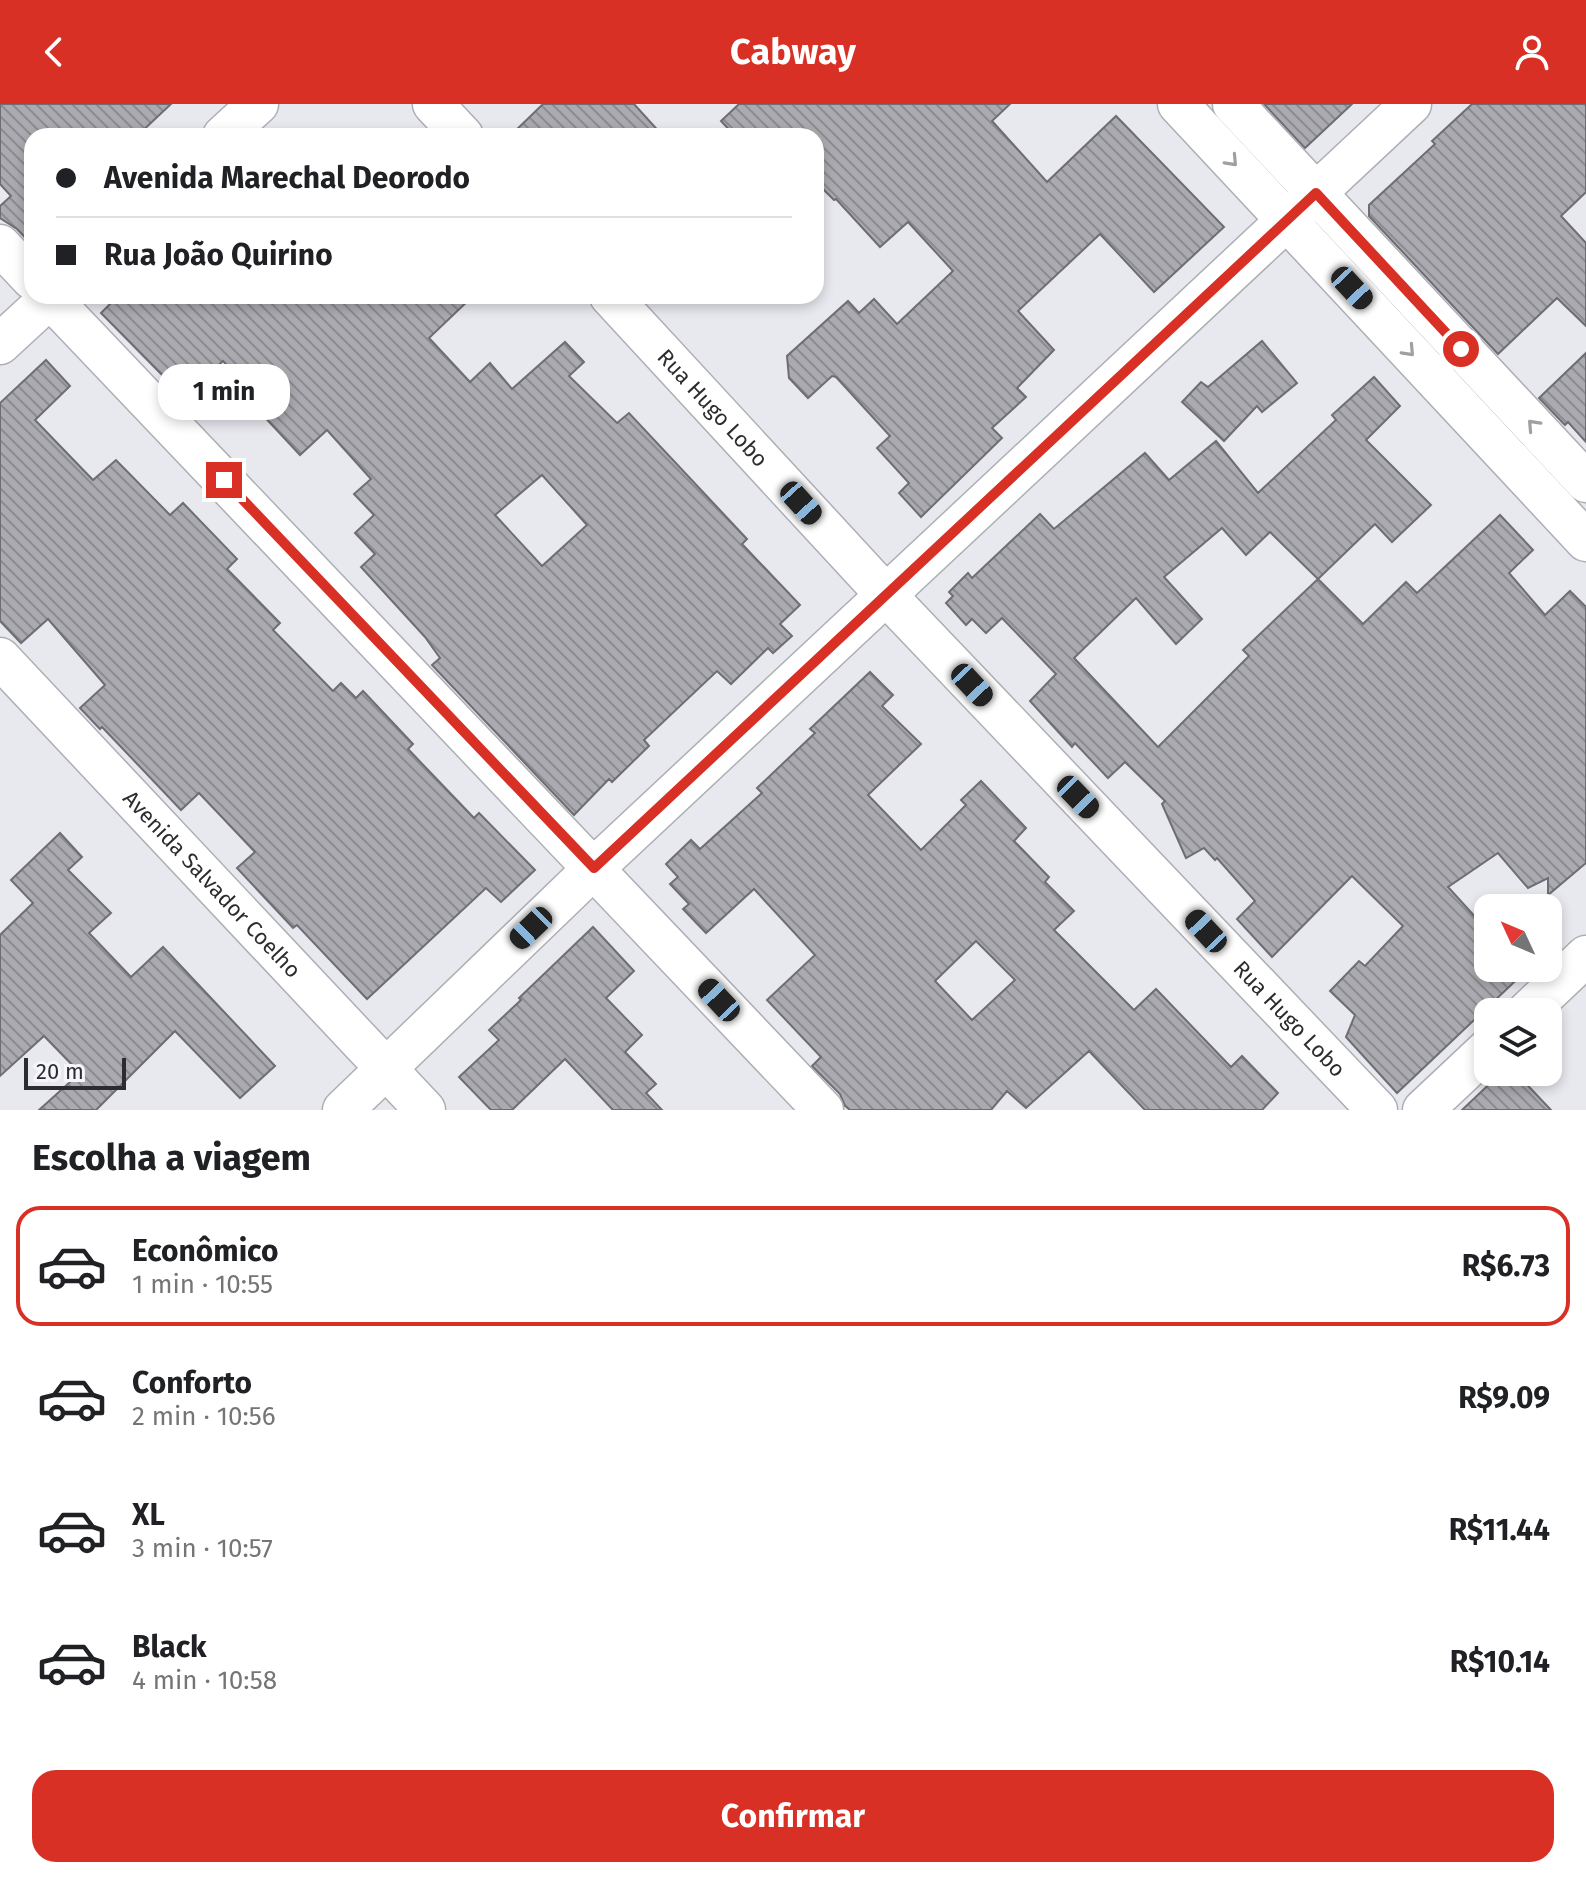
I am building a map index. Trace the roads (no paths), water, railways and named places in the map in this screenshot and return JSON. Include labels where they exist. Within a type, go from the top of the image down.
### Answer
[{"type":"street","points":[[232,128],[258,104]]},
{"type":"street","points":[[433,104],[456,128]]},
{"type":"street","points":[[1178,104],[1302,206],[1586,482]]},
{"type":"street","points":[[1233,104],[1302,206],[1586,541]]},
{"type":"street","points":[[343,1110],[594,868],[1411,104]]},
{"type":"street","points":[[0,245],[24,270]]},
{"type":"street","points":[[0,344],[35,304]]},
{"type":"street","points":[[56,304],[823,1110]]},
{"type":"street","name":"Rua Hugo Lobo","points":[[617,304],[886,595],[1377,1110]]},
{"type":"street","name":"Avenida Salvador Coelho","points":[[0,658],[425,1110]]},
{"type":"street","points":[[1542,998],[1586,956]]},
{"type":"street","points":[[1423,1110],[1474,1062]]}]
